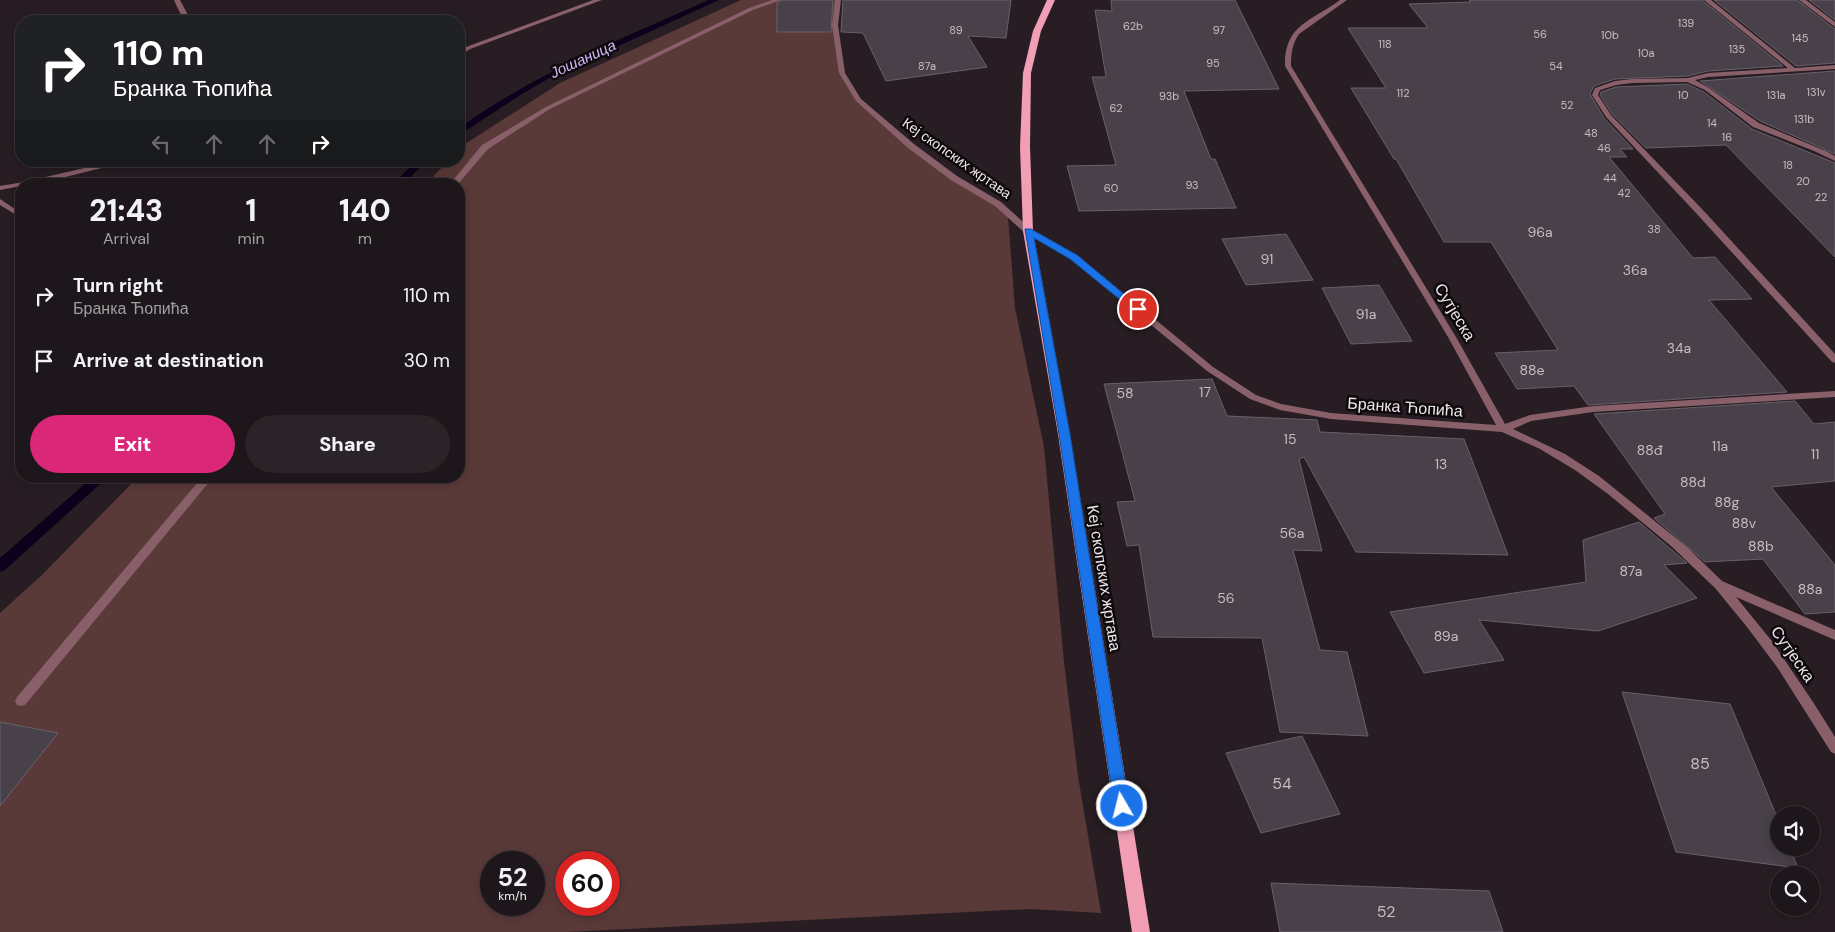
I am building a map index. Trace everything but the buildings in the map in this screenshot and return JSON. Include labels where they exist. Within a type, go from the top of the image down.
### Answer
[{"type":"main road","name":"Кеј скопских жртава","points":[[1051,0],[1037,31],[1027,73],[1024,147],[1028,231],[1064,434],[1141,932]]},
{"type":"street","points":[[177,0],[184,15]]},
{"type":"street","points":[[581,0],[591,3]]},
{"type":"street","points":[[465,50],[599,0]]},
{"type":"street","points":[[459,178],[485,147],[548,108],[751,9],[778,0]]},
{"type":"street","name":"Кеј скопских жртава","points":[[838,0],[835,25],[842,73],[858,100],[911,146],[954,178],[998,204],[1028,231]]},
{"type":"street","name":"Сутјеска","points":[[1344,0],[1300,29],[1291,38],[1286,53],[1288,66],[1452,337],[1503,429],[1534,441],[1580,467],[1650,522],[1718,583],[1750,620],[1780,661],[1835,748]]},
{"type":"street","points":[[1707,0],[1792,68]]},
{"type":"street","points":[[1802,0],[1835,25]]},
{"type":"street","points":[[1835,67],[1708,74],[1688,80],[1615,83],[1597,90],[1595,95],[1608,116],[1699,211],[1835,360]]},
{"type":"street","points":[[1688,80],[1711,90],[1756,125],[1813,147],[1835,159]]},
{"type":"street","points":[[52,178],[100,167]]},
{"type":"street","points":[[0,188],[15,185]]},
{"type":"street","points":[[0,200],[15,211]]},
{"type":"street","name":"Бранка Ћопића","points":[[1028,231],[1074,257],[1210,369],[1253,397],[1280,407],[1331,416],[1503,429],[1530,418],[1593,410],[1835,394]]},
{"type":"street","points":[[21,700],[203,483]]},
{"type":"street","name":"Сутјеска","points":[[1718,583],[1835,635]]},
{"type":"shaded area","points":[[741,0],[838,0],[836,46],[839,64],[851,90],[887,127],[998,204],[1008,217],[1015,308],[1044,447],[1064,662],[1078,776],[1101,913],[1030,909],[567,932],[0,932],[0,613],[42,575],[132,483],[465,483],[465,178],[432,178],[442,167],[465,167],[465,144],[560,83]]},
{"type":"waterway","name":"Јошаница","points":[[465,128],[519,92],[582,58],[715,0]]},
{"type":"waterway","name":"Јошаница","points":[[404,178],[416,167]]},
{"type":"waterway","name":"Јошаница","points":[[0,566],[95,483]]},
{"type":"route","points":[[1122,806],[1064,434],[1028,231],[1074,257],[1138,309]]}]
